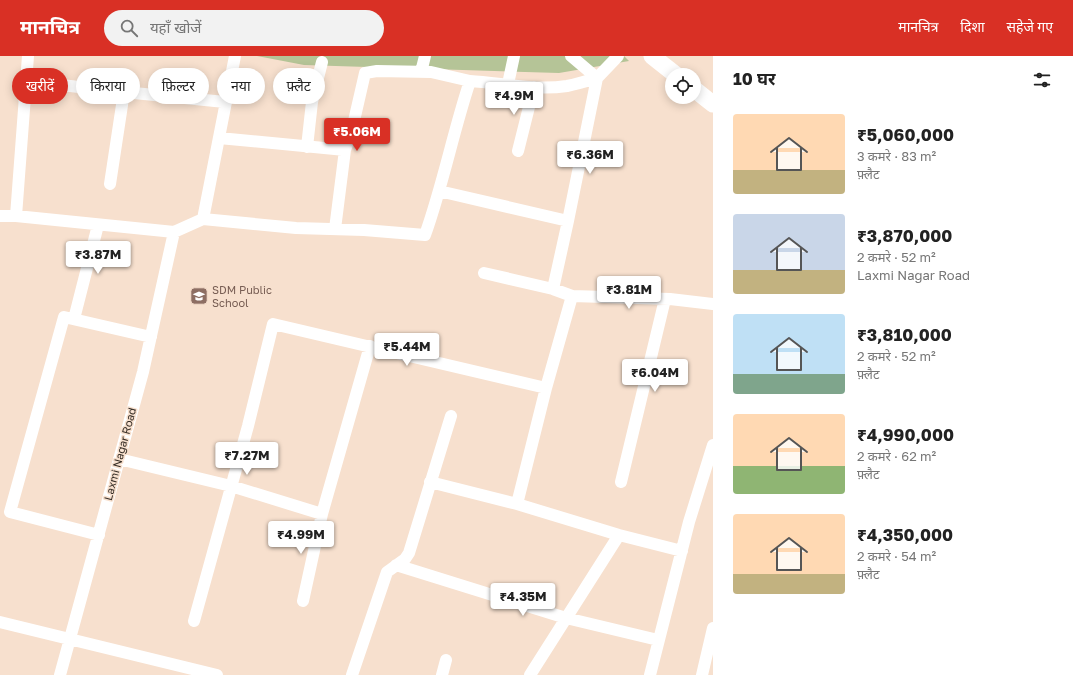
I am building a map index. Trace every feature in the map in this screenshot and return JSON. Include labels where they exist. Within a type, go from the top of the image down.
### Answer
[{"type":"street","points":[[27,68],[28,56]]},
{"type":"street","points":[[232,68],[235,56]]},
{"type":"street","points":[[421,72],[425,56]]},
{"type":"street","points":[[508,84],[514,56]]},
{"type":"street","points":[[571,56],[598,78]]},
{"type":"street","points":[[553,288],[598,78],[618,56]]},
{"type":"street","points":[[652,56],[667,68]]},
{"type":"street","points":[[307,147],[312,102],[322,62]]},
{"type":"street","points":[[335,230],[345,150],[351,134],[365,73],[377,71],[431,72],[470,81],[534,87],[566,86],[598,78]]},
{"type":"street","points":[[0,216],[16,216],[174,232],[203,219],[296,228],[425,235],[440,191],[459,116],[470,81]]},
{"type":"street","points":[[518,151],[534,87]]},
{"type":"street","points":[[140,94],[217,101]]},
{"type":"street","points":[[701,95],[713,104]]},
{"type":"street","points":[[16,216],[24,104]]},
{"type":"street","points":[[110,184],[122,104]]},
{"type":"street","points":[[203,219],[225,104]]},
{"type":"street","points":[[219,138],[345,150]]},
{"type":"street","points":[[440,191],[568,221]]},
{"type":"street","points":[[74,319],[98,225]]},
{"type":"street","name":"Laxmi Nagar Road","points":[[60,675],[143,372],[174,232]]},
{"type":"street","points":[[484,273],[553,288],[572,296],[666,299],[713,304]]},
{"type":"street","points":[[517,504],[546,388],[572,296]]},
{"type":"street","points":[[621,482],[666,299]]},
{"type":"street","points":[[98,535],[10,512],[64,317],[151,337]]},
{"type":"street","points":[[194,621],[248,426],[273,324],[546,388]]},
{"type":"street","points":[[303,601],[322,514],[370,346]]},
{"type":"street","points":[[352,675],[387,572],[405,559],[409,553],[451,416]]},
{"type":"street","points":[[650,675],[689,522],[713,445]]},
{"type":"street","points":[[119,459],[231,486],[322,514]]},
{"type":"street","points":[[430,482],[517,504],[619,535],[682,551]]},
{"type":"street","points":[[530,675],[619,535]]},
{"type":"street","points":[[396,565],[566,618],[658,640]]},
{"type":"street","points":[[0,622],[70,639],[171,670],[217,675]]},
{"type":"street","points":[[702,675],[713,628]]},
{"type":"street","points":[[442,675],[446,660]]},
{"type":"green space","points":[[257,56],[624,56],[629,61],[559,73],[304,65]]},
{"type":"place","name":"SDM Public School","points":[[199,296]]}]
